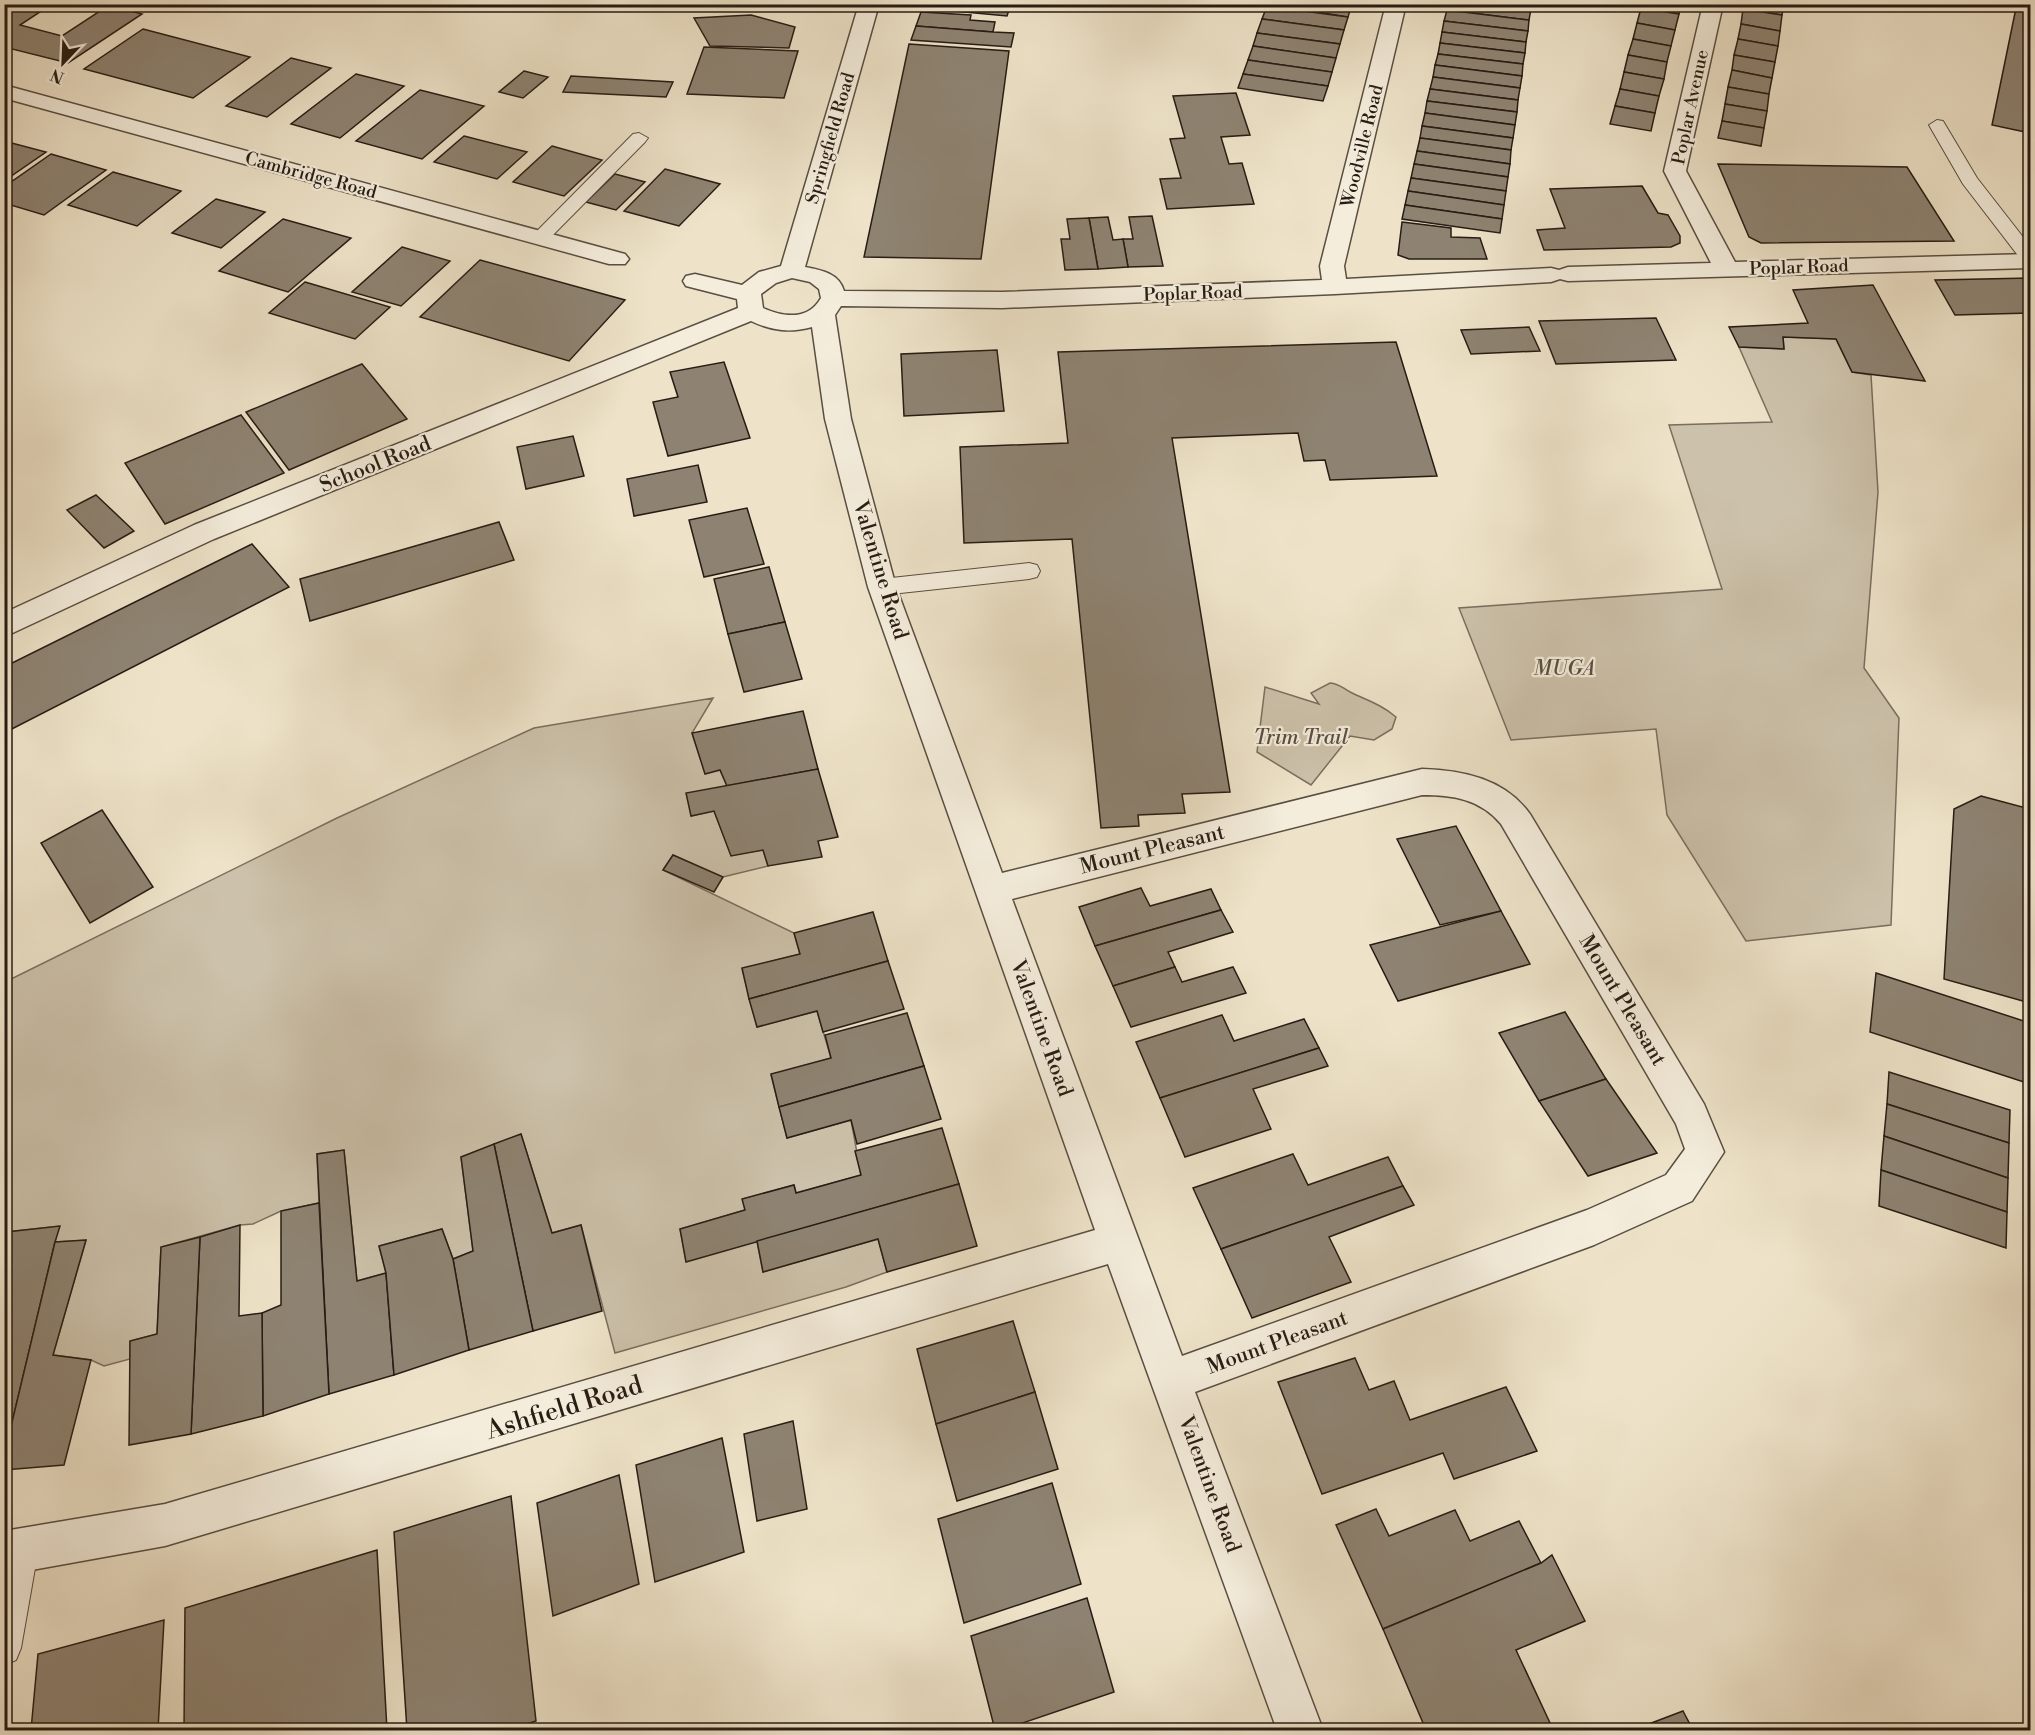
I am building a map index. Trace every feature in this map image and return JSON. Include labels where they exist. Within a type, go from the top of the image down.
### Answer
[{"type":"street","name":"Springfield Road","points":[[792,271],[838,104],[870,4]]},
{"type":"street","name":"Woodville Road","points":[[1335,287],[1332,266],[1396,4]]},
{"type":"street","name":"Poplar Avenue","points":[[1713,4],[1675,171],[1727,270]]},
{"type":"street","name":"Cambridge Road","points":[[4,91],[617,259]]},
{"type":"street","name":"Poplar Road","points":[[829,307],[1335,287],[1559,274],[2031,259]]},
{"type":"street","points":[[695,281],[749,303],[765,321],[784,325],[805,323],[829,307],[833,287],[824,278],[792,271],[757,282],[749,303]]},
{"type":"street","name":"School Road","points":[[4,626],[204,532],[749,303]]},
{"type":"street","name":"Valentine Road","points":[[829,307],[838,419],[882,587],[1119,1242],[1172,1380],[1300,1731]]},
{"type":"street","name":"Mount Pleasant","points":[[991,890],[1422,782],[1452,782],[1504,805],[1529,842],[1691,1116],[1705,1152],[1679,1188],[1594,1226],[1172,1380]]},
{"type":"street","name":"Ashfield Road","points":[[13,1552],[165,1525],[1119,1242]]},
{"type":"lane","points":[[1937,125],[1970,180],[2031,259]]},
{"type":"lane","points":[[540,238],[639,138]]},
{"type":"lane","points":[[882,587],[1029,572]]},
{"type":"lane","points":[[4,1648],[13,1552]]},
{"type":"green space","name":"MUGA","points":[[1783,337],[1836,339],[1852,372],[1871,375],[1878,492],[1864,668],[1899,718],[1891,925],[1746,941],[1667,815],[1656,729],[1511,740],[1459,608],[1722,589],[1669,425],[1772,422],[1739,347],[1784,349]]},
{"type":"green space","name":"Trim Trail","points":[[1330,683],[1386,709],[1396,717],[1392,729],[1374,740],[1350,736],[1311,785],[1257,752],[1265,687],[1319,704],[1311,693]]},
{"type":"green space","points":[[713,698],[692,733],[705,773],[720,770],[727,786],[691,816],[714,811],[731,855],[763,850],[768,866],[723,877],[673,855],[663,870],[794,933],[800,954],[742,969],[757,1027],[817,1011],[831,1058],[771,1075],[787,1138],[851,1120],[861,1175],[796,1193],[794,1185],[743,1199],[745,1210],[680,1229],[686,1261],[757,1241],[763,1272],[878,1239],[887,1272],[846,1287],[615,1353],[581,1225],[552,1233],[521,1134],[461,1157],[473,1251],[453,1259],[442,1229],[379,1246],[386,1273],[357,1281],[344,1150],[317,1154],[319,1203],[281,1211],[253,1224],[240,1225],[161,1247],[157,1334],[130,1341],[130,1359],[104,1366],[91,1360],[53,1355],[86,1240],[55,1242],[59,1226],[7,1232],[5,1238],[5,982],[337,818],[534,728]]},
{"type":"building","points":[[19,4],[52,4],[20,25],[62,36],[109,5],[142,14],[68,63],[4,47],[4,14]]},
{"type":"building","points":[[923,4],[1011,4],[1007,16],[922,8]]},
{"type":"building","points":[[1268,4],[1352,4],[1348,17]]},
{"type":"building","points":[[1448,4],[1492,4],[1531,9],[1529,20],[1447,10]]},
{"type":"building","points":[[1492,4],[1532,4],[1531,9]]},
{"type":"building","points":[[1642,4],[1681,4],[1679,14],[1641,8]]},
{"type":"building","points":[[1744,4],[1784,4],[1782,15],[1743,9]]},
{"type":"building","points":[[1267,6],[1348,17],[1344,30],[1262,19]]},
{"type":"building","points":[[1641,8],[1679,14],[1675,30],[1637,23]]},
{"type":"building","points":[[2016,8],[2030,11],[2030,133],[1992,125]]},
{"type":"building","points":[[1743,9],[1782,15],[1780,31],[1741,24]]},
{"type":"building","points":[[1447,10],[1529,20],[1528,31],[1444,21]]},
{"type":"building","points":[[921,12],[971,15],[970,20],[995,22],[993,32],[916,26]]},
{"type":"building","points":[[751,15],[795,27],[789,48],[710,46],[694,18]]},
{"type":"building","points":[[1262,19],[1344,30],[1340,44],[1257,33]]},
{"type":"building","points":[[1444,21],[1528,31],[1526,42],[1442,32]]},
{"type":"building","points":[[1637,23],[1675,30],[1671,46],[1633,39]]},
{"type":"building","points":[[1741,24],[1780,31],[1778,46],[1738,39]]},
{"type":"building","points":[[916,26],[1014,33],[1011,47],[911,40]]},
{"type":"building","points":[[143,29],[250,57],[193,98],[84,69]]},
{"type":"building","points":[[1442,32],[1526,42],[1525,53],[1440,43]]},
{"type":"building","points":[[1257,33],[1340,44],[1336,58],[1253,46]]},
{"type":"building","points":[[1633,39],[1671,46],[1667,62],[1628,55]]},
{"type":"building","points":[[1738,39],[1778,46],[1775,62],[1734,55]]},
{"type":"building","points":[[1440,43],[1525,53],[1523,64],[1438,54]]},
{"type":"building","points":[[909,44],[1009,51],[981,259],[864,257]]},
{"type":"building","points":[[1253,46],[1336,58],[1332,72],[1248,60]]},
{"type":"building","points":[[704,47],[798,51],[784,98],[687,94]]},
{"type":"building","points":[[1438,54],[1523,64],[1522,76],[1435,65]]},
{"type":"building","points":[[1628,55],[1667,62],[1664,79],[1624,72]]},
{"type":"building","points":[[1734,55],[1775,62],[1772,78],[1732,70]]},
{"type":"building","points":[[291,58],[331,68],[267,117],[226,106]]},
{"type":"building","points":[[1248,60],[1332,72],[1328,86],[1243,74]]},
{"type":"building","points":[[1435,65],[1522,76],[1520,88],[1433,77]]},
{"type":"building","points":[[1732,70],[1772,78],[1769,94],[1728,87]]},
{"type":"building","points":[[524,71],[548,77],[523,98],[499,92]]},
{"type":"building","points":[[1624,72],[1664,79],[1659,96],[1620,89]]},
{"type":"building","points":[[356,74],[404,86],[340,138],[291,124]]},
{"type":"building","points":[[1243,74],[1328,86],[1323,101],[1238,88]]},
{"type":"building","points":[[571,76],[673,82],[666,97],[563,92]]},
{"type":"building","points":[[1433,77],[1520,88],[1518,100],[1430,89]]},
{"type":"building","points":[[1728,87],[1769,94],[1767,111],[1725,104]]},
{"type":"building","points":[[1430,89],[1518,100],[1517,112],[1427,101]]},
{"type":"building","points":[[1620,89],[1659,96],[1655,113],[1615,106]]},
{"type":"building","points":[[420,90],[484,106],[422,159],[356,141]]},
{"type":"building","points":[[1236,93],[1250,135],[1221,137],[1229,164],[1242,163],[1254,204],[1167,209],[1160,179],[1181,178],[1170,139],[1185,138],[1173,96]]},
{"type":"building","points":[[1427,101],[1517,112],[1515,125],[1425,113]]},
{"type":"building","points":[[1725,104],[1767,111],[1764,128],[1722,121]]},
{"type":"building","points":[[1615,106],[1655,113],[1651,131],[1610,124]]},
{"type":"building","points":[[1425,113],[1515,125],[1513,138],[1422,126]]},
{"type":"building","points":[[1722,121],[1764,128],[1761,146],[1718,138]]},
{"type":"building","points":[[1422,126],[1513,138],[1511,150],[1420,138]]},
{"type":"building","points":[[464,136],[527,152],[497,179],[434,162]]},
{"type":"building","points":[[1420,138],[1511,150],[1510,164],[1417,151]]},
{"type":"building","points":[[4,141],[46,152],[4,181]]},
{"type":"building","points":[[552,146],[602,160],[564,196],[513,182]]},
{"type":"building","points":[[1417,151],[1510,164],[1508,177],[1414,164]]},
{"type":"building","points":[[51,154],[106,170],[44,215],[4,203],[4,187]]},
{"type":"building","points":[[1414,164],[1508,177],[1506,191],[1411,178]]},
{"type":"building","points":[[1718,164],[1907,167],[1954,241],[1761,243],[1749,237]]},
{"type":"building","points":[[665,169],[720,184],[679,226],[624,211]]},
{"type":"building","points":[[113,172],[181,191],[137,226],[68,205]]},
{"type":"building","points":[[615,174],[645,182],[616,210],[586,202]]},
{"type":"building","points":[[1411,178],[1506,191],[1504,205],[1408,191]]},
{"type":"building","points":[[1642,186],[1658,213],[1668,215],[1680,236],[1680,243],[1671,247],[1544,250],[1537,230],[1565,228],[1550,189]]},
{"type":"building","points":[[1408,191],[1504,205],[1502,219],[1405,205]]},
{"type":"building","points":[[216,199],[265,212],[221,248],[172,233]]},
{"type":"building","points":[[1405,205],[1502,219],[1500,233],[1402,219]]},
{"type":"building","points":[[1152,216],[1163,266],[1128,267],[1123,239],[1133,239],[1129,217]]},
{"type":"building","points":[[1108,217],[1113,240],[1123,239],[1128,267],[1098,269],[1089,218]]},
{"type":"building","points":[[1089,218],[1098,269],[1065,270],[1061,239],[1070,239],[1067,219]]},
{"type":"building","points":[[283,219],[351,238],[288,292],[219,271]]},
{"type":"building","points":[[1402,222],[1451,228],[1451,237],[1480,238],[1487,259],[1409,259],[1398,255]]},
{"type":"building","points":[[402,247],[450,261],[401,306],[352,292]]},
{"type":"building","points":[[480,260],[625,300],[569,361],[420,317]]},
{"type":"building","points":[[2030,278],[2030,313],[1955,315],[1935,280]]},
{"type":"building","points":[[305,282],[390,307],[355,339],[269,313]]},
{"type":"building","points":[[1873,285],[1925,381],[1852,372],[1836,339],[1783,337],[1784,349],[1739,347],[1729,327],[1808,323],[1793,290]]},
{"type":"building","points":[[1656,318],[1676,360],[1556,364],[1539,321]]},
{"type":"building","points":[[1529,327],[1540,351],[1471,354],[1461,330]]},
{"type":"building","points":[[1396,342],[1437,476],[1330,480],[1325,460],[1304,461],[1298,433],[1172,438],[1230,792],[1182,794],[1185,813],[1138,815],[1139,826],[1101,828],[1072,539],[964,543],[960,447],[1068,443],[1058,352]]},
{"type":"building","points":[[997,350],[1004,411],[904,416],[901,354]]},
{"type":"building","points":[[724,362],[750,438],[668,456],[653,402],[678,397],[670,372]]},
{"type":"building","points":[[362,364],[407,419],[289,470],[246,412]]},
{"type":"building","points":[[241,415],[284,473],[165,524],[125,463]]},
{"type":"building","points":[[573,436],[584,476],[526,489],[517,447]]},
{"type":"building","points":[[698,465],[707,502],[634,516],[627,479]]},
{"type":"building","points":[[96,495],[134,531],[104,548],[67,510]]},
{"type":"building","points":[[747,508],[764,564],[704,577],[689,520]]},
{"type":"building","points":[[499,522],[514,560],[310,621],[300,579]]},
{"type":"building","points":[[252,544],[289,587],[4,733],[4,667]]},
{"type":"building","points":[[769,567],[785,622],[728,634],[714,579]]},
{"type":"building","points":[[785,622],[802,679],[744,692],[728,634]]},
{"type":"building","points":[[803,711],[818,769],[727,786],[720,770],[705,774],[692,733]]},
{"type":"building","points":[[818,769],[838,837],[818,841],[822,857],[768,866],[763,850],[731,856],[714,811],[691,816],[686,793]]},
{"type":"building","points":[[1981,796],[2030,809],[2030,1003],[1944,979],[1954,809]]},
{"type":"building","points":[[102,810],[153,887],[90,923],[41,843]]},
{"type":"building","points":[[1456,826],[1501,911],[1440,925],[1397,839]]},
{"type":"building","points":[[673,855],[723,877],[714,892],[663,870]]},
{"type":"building","points":[[1141,888],[1150,906],[1211,889],[1221,910],[1095,946],[1079,907]]},
{"type":"building","points":[[1221,910],[1233,932],[1168,952],[1175,967],[1113,986],[1095,946]]},
{"type":"building","points":[[1501,911],[1530,964],[1398,1001],[1370,945]]},
{"type":"building","points":[[873,912],[888,961],[749,999],[742,968],[800,954],[794,933]]},
{"type":"building","points":[[888,961],[904,1009],[823,1032],[817,1011],[757,1027],[749,999]]},
{"type":"building","points":[[1175,967],[1182,982],[1233,967],[1246,993],[1131,1027],[1113,986]]},
{"type":"building","points":[[1876,973],[2030,1023],[2030,1084],[1870,1032]]},
{"type":"building","points":[[1565,1012],[1606,1079],[1539,1101],[1499,1033]]},
{"type":"building","points":[[907,1013],[924,1066],[779,1107],[771,1074],[831,1058],[825,1035]]},
{"type":"building","points":[[1222,1015],[1234,1041],[1304,1019],[1319,1048],[1160,1098],[1136,1042]]},
{"type":"building","points":[[1319,1048],[1328,1066],[1253,1089],[1271,1129],[1185,1157],[1160,1098]]},
{"type":"building","points":[[924,1066],[941,1119],[857,1144],[851,1120],[787,1138],[779,1107]]},
{"type":"building","points":[[1889,1072],[2010,1110],[2009,1143],[1887,1104]]},
{"type":"building","points":[[1606,1079],[1657,1153],[1588,1176],[1539,1101]]},
{"type":"building","points":[[1887,1104],[2009,1143],[2008,1178],[1884,1136]]},
{"type":"building","points":[[942,1128],[959,1184],[686,1262],[680,1229],[745,1210],[742,1199],[794,1185],[796,1193],[861,1175],[855,1151]]},
{"type":"building","points":[[521,1134],[552,1233],[581,1225],[602,1311],[533,1331],[494,1144]]},
{"type":"building","points":[[1884,1136],[2008,1178],[2007,1212],[1881,1170]]},
{"type":"building","points":[[494,1144],[533,1331],[469,1350],[453,1259],[473,1251],[461,1157]]},
{"type":"building","points":[[344,1150],[357,1281],[386,1273],[394,1375],[329,1394],[317,1154]]},
{"type":"building","points":[[1293,1154],[1308,1185],[1388,1157],[1403,1186],[1221,1249],[1193,1188]]},
{"type":"building","points":[[1881,1170],[2007,1212],[2006,1248],[1879,1206]]},
{"type":"building","points":[[959,1184],[977,1246],[887,1272],[878,1239],[763,1272],[757,1241]]},
{"type":"building","points":[[1403,1186],[1414,1205],[1329,1237],[1351,1282],[1252,1318],[1221,1249]]},
{"type":"building","points":[[319,1203],[329,1394],[263,1416],[262,1313],[281,1305],[281,1211]]},
{"type":"building","points":[[240,1225],[239,1316],[262,1313],[263,1416],[191,1434],[200,1237]]},
{"type":"building","points":[[60,1226],[4,1456],[4,1238],[6,1232]]},
{"type":"building","points":[[442,1229],[453,1259],[469,1350],[394,1375],[386,1273],[379,1246]]},
{"type":"building","points":[[200,1237],[191,1434],[129,1445],[130,1341],[157,1334],[161,1247]]},
{"type":"building","points":[[86,1240],[53,1355],[91,1360],[64,1465],[4,1470],[4,1456],[55,1242]]},
{"type":"building","points":[[1013,1321],[1035,1392],[936,1424],[917,1349]]},
{"type":"building","points":[[1355,1358],[1369,1390],[1394,1381],[1410,1420],[1506,1387],[1537,1451],[1454,1479],[1443,1453],[1322,1494],[1278,1382]]},
{"type":"building","points":[[1035,1392],[1058,1469],[957,1501],[936,1424]]},
{"type":"building","points":[[793,1421],[807,1509],[757,1521],[744,1434]]},
{"type":"building","points":[[722,1438],[744,1552],[655,1582],[636,1465]]},
{"type":"building","points":[[619,1475],[639,1584],[553,1616],[537,1503]]},
{"type":"building","points":[[1052,1483],[1081,1584],[964,1623],[938,1519]]},
{"type":"building","points":[[511,1496],[536,1721],[508,1730],[407,1730],[394,1532]]},
{"type":"building","points":[[1376,1509],[1389,1536],[1455,1510],[1470,1541],[1519,1521],[1541,1563],[1383,1629],[1336,1525]]},
{"type":"building","points":[[377,1550],[387,1730],[184,1730],[185,1608]]},
{"type":"building","points":[[1552,1555],[1585,1621],[1516,1650],[1551,1725],[1537,1730],[1426,1730],[1383,1629],[1541,1563]]},
{"type":"building","points":[[1087,1598],[1114,1692],[1002,1730],[995,1730],[971,1636]]},
{"type":"building","points":[[164,1620],[158,1730],[31,1730],[38,1654]]},
{"type":"building","points":[[1683,1711],[1693,1730],[1633,1730]]}]
